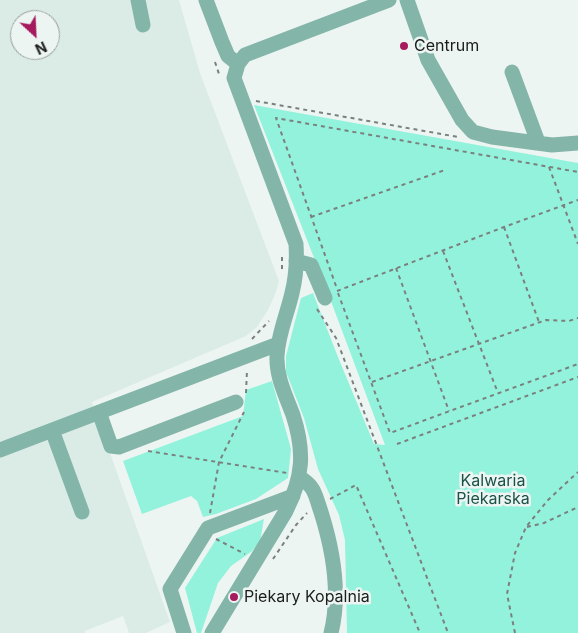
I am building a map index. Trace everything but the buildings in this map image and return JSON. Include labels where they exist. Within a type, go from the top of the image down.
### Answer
[{"type":"street","points":[[138,0],[143,25]]},
{"type":"street","points":[[206,0],[228,56],[238,64]]},
{"type":"street","points":[[212,633],[273,533],[293,496],[300,476],[301,458],[293,416],[278,369],[278,344],[293,288],[296,244],[234,78],[238,64],[245,55],[389,0]]},
{"type":"street","points":[[407,0],[428,60],[462,120],[473,132],[492,137],[552,145],[578,142]]},
{"type":"street","points":[[512,72],[538,142]]},
{"type":"street","points":[[296,261],[310,265],[326,299]]},
{"type":"street","points":[[0,450],[278,344]]},
{"type":"street","points":[[99,412],[112,446],[118,446],[236,402]]},
{"type":"street","points":[[52,430],[82,512]]},
{"type":"street","points":[[300,476],[312,487],[328,536],[336,591],[334,621],[331,633]]},
{"type":"street","points":[[184,633],[170,589],[208,528],[293,496]]},
{"type":"path","points":[[243,103],[250,100],[464,138]]},
{"type":"path","points":[[448,633],[336,338],[326,299],[311,217],[276,118],[578,172]]},
{"type":"path","points":[[549,167],[578,244]]},
{"type":"path","points":[[311,217],[445,170]]},
{"type":"path","points":[[326,299],[396,268],[578,200]]},
{"type":"path","points":[[504,227],[539,322]]},
{"type":"path","points":[[443,250],[498,393]]},
{"type":"path","points":[[396,268],[449,412]]},
{"type":"path","points":[[326,299],[371,382],[390,433],[578,364]]},
{"type":"path","points":[[371,382],[539,322],[546,320],[569,322],[578,318]]},
{"type":"path","points":[[397,444],[578,377]]},
{"type":"path","points":[[146,451],[300,476]]},
{"type":"path","points":[[515,633],[507,594],[515,552],[526,527],[548,500],[578,472]]},
{"type":"path","points":[[269,563],[276,557],[296,525],[311,508],[356,485],[420,633]]},
{"type":"path","points":[[526,527],[544,523],[578,507]]},
{"type":"path","points":[[208,528],[213,538],[249,556]]},
{"type":"shaded area","points":[[0,0],[179,0],[200,73],[279,281],[268,310],[257,327],[246,336],[92,402],[170,622],[146,633],[129,633],[123,616],[85,631],[85,633],[0,633]]},
{"type":"green space","name":"Kalwaria Piekarska","points":[[254,105],[578,163],[578,633],[347,633],[345,540],[339,515],[318,469],[304,418],[286,372],[286,356],[301,298],[313,293],[374,444],[385,445]]},
{"type":"green space","points":[[272,381],[291,449],[288,478],[256,499],[216,514],[203,517],[197,501],[191,496],[142,514],[123,461],[243,416],[246,390]]},
{"type":"green space","points":[[264,519],[260,542],[251,552],[231,566],[218,583],[201,633],[197,633],[185,588],[217,538]]},
{"type":"place","name":"Centrum","points":[[404,46]]},
{"type":"place","name":"Piekary Kopalnia","points":[[234,597]]}]
